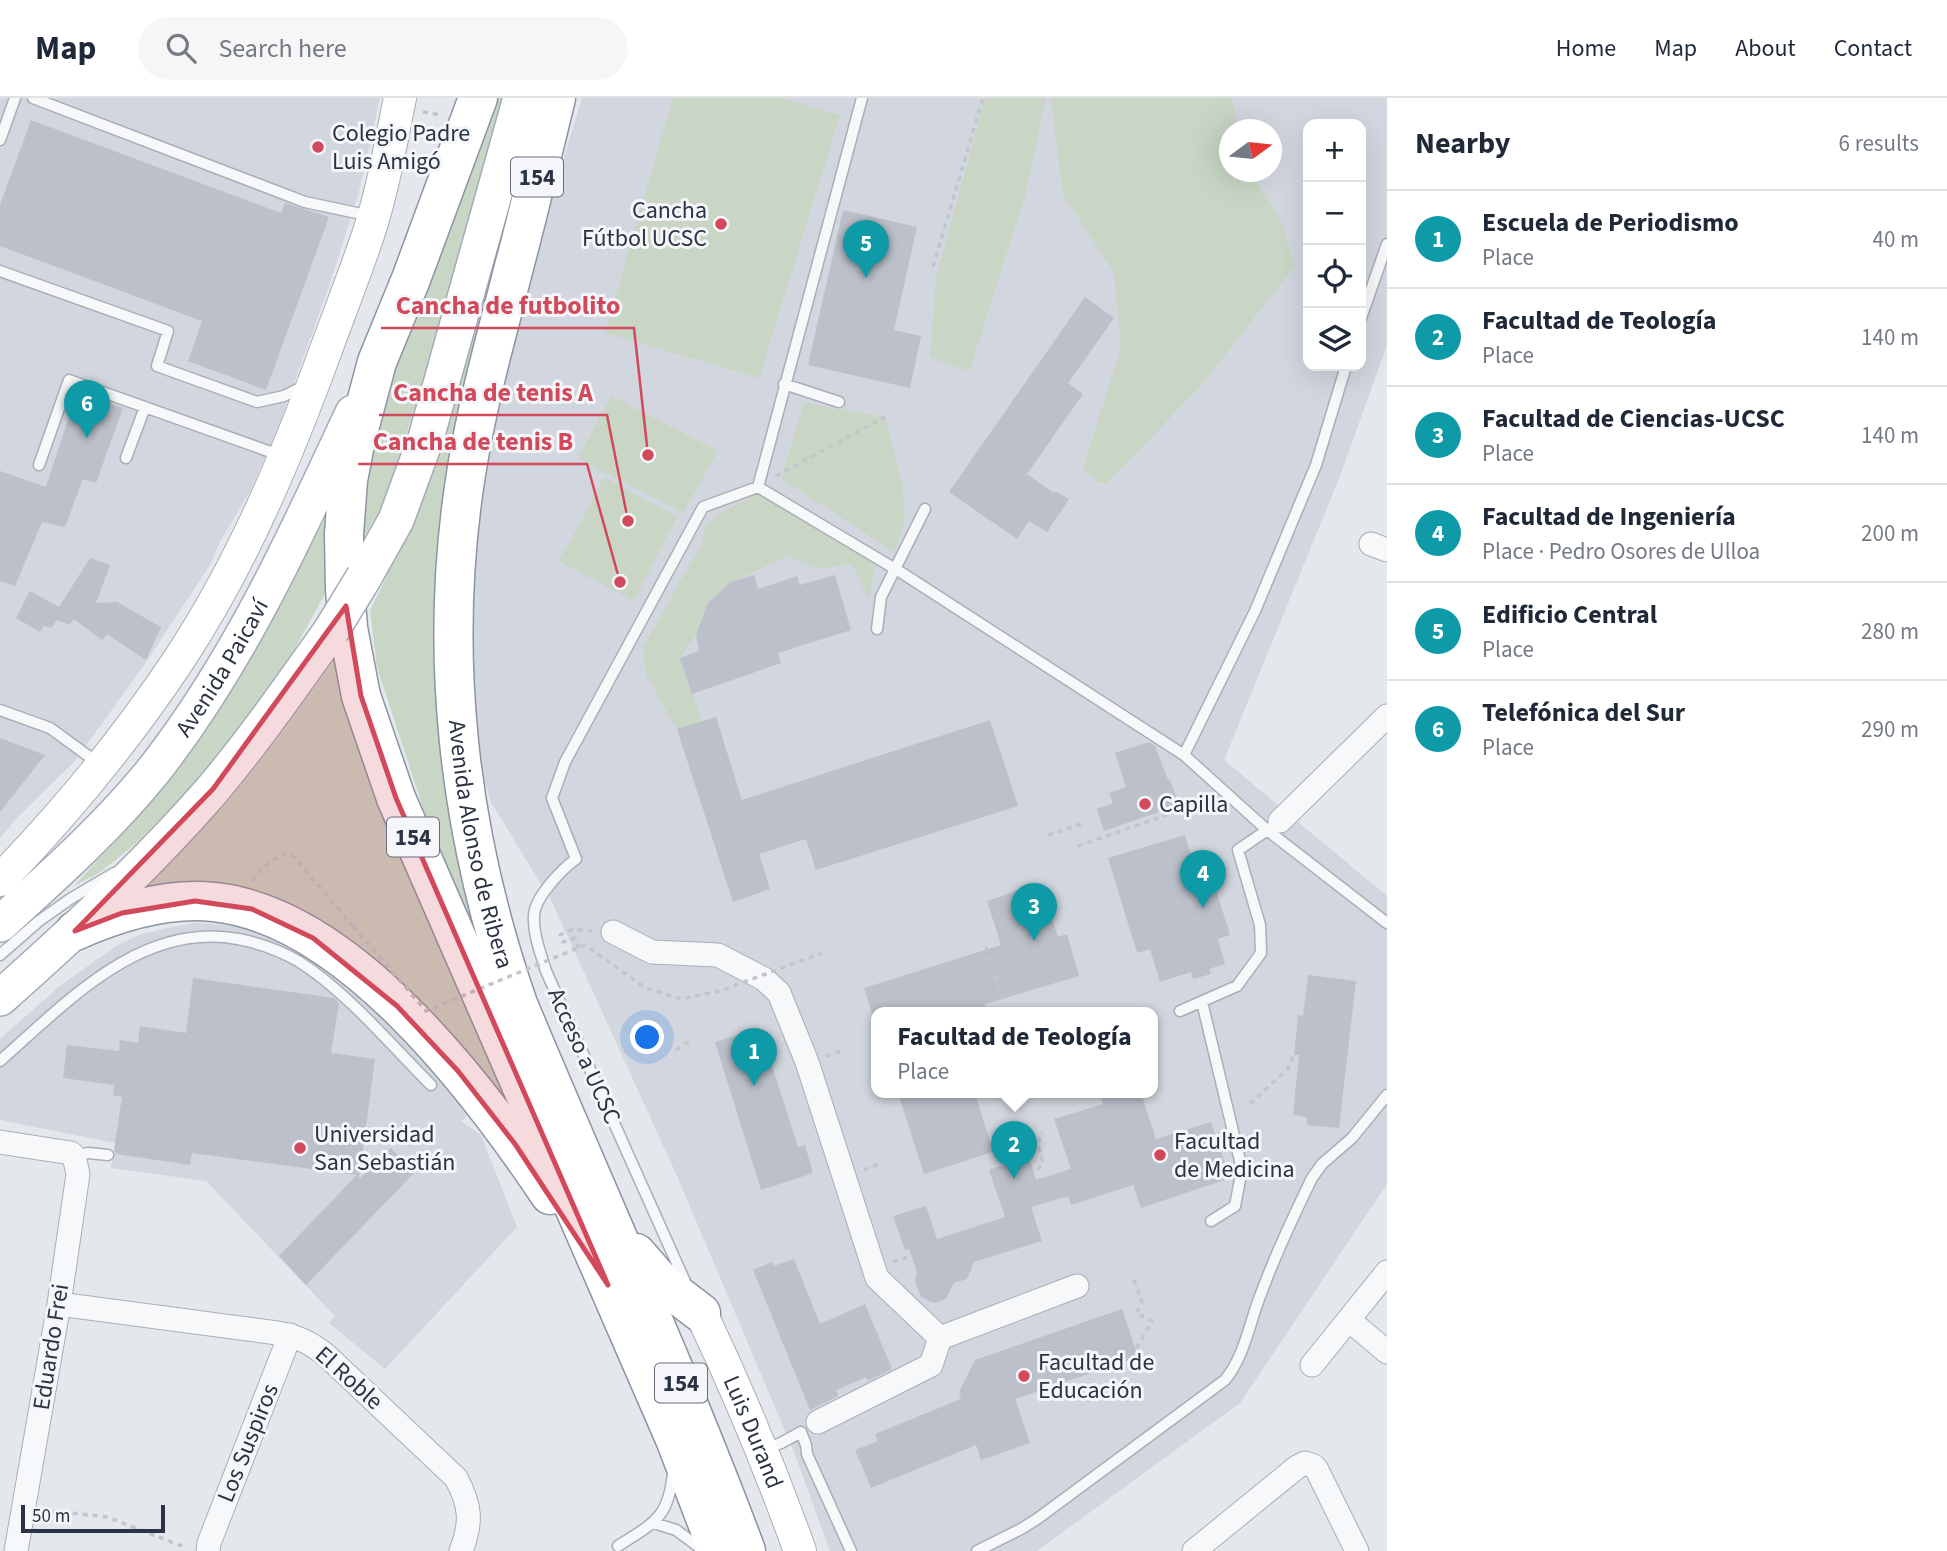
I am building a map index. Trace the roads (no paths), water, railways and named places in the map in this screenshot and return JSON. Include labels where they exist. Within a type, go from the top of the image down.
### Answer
[{"type":"highway","name":"154","points":[[377,362],[478,98]]},
{"type":"highway","name":"Avenida Alonso de Ribera","points":[[548,101],[521,243],[484,383],[468,458],[460,519],[455,569],[453,670],[467,810],[495,936],[518,1004],[692,1411],[746,1551]]},
{"type":"highway","name":"Avenida Alonso de Ribera","points":[[377,362],[355,444],[344,517],[348,628],[361,696],[396,798],[675,1439],[718,1551]]},
{"type":"highway","points":[[75,931],[122,912],[195,901],[252,909],[313,937],[366,978],[427,1036],[480,1097],[573,1229],[608,1285]]},
{"type":"highway","points":[[609,1217],[651,1272],[669,1272],[701,1313]]},
{"type":"main road","points":[[0,998],[75,931],[172,835],[240,756],[331,631],[364,577],[396,520],[548,101]]},
{"type":"main road","name":"Avenida Paicaví","points":[[0,924],[101,831],[154,769],[186,725],[233,651],[269,586],[377,362]]},
{"type":"street","name":"Avenida Paicaví","points":[[0,880],[103,766],[194,634],[232,567],[285,457],[315,380],[373,216],[400,98]]},
{"type":"street","points":[[1274,825],[1387,716]]},
{"type":"street","points":[[606,932],[652,952],[718,955],[765,979],[779,993],[807,1062],[877,1278],[940,1338]]},
{"type":"street","points":[[0,1142],[68,1153]]},
{"type":"street","name":"Eduardo Frei","points":[[16,1551],[59,1304],[78,1174],[68,1153]]},
{"type":"street","points":[[1312,1365],[1387,1272]]},
{"type":"street","points":[[940,1338],[1077,1286]]},
{"type":"street","name":"El Roble","points":[[59,1304],[290,1335],[319,1349],[456,1478],[464,1492],[470,1521],[461,1551]]},
{"type":"street","name":"Luis Durand","points":[[701,1313],[762,1450],[800,1551]]},
{"type":"street","points":[[1349,1320],[1387,1352]]},
{"type":"street","name":"Los Suspiros","points":[[208,1551],[290,1335]]},
{"type":"street","points":[[818,1422],[932,1365],[940,1338]]},
{"type":"street","points":[[1195,1551],[1297,1467],[1310,1464],[1318,1470],[1357,1551]]},
{"type":"lane","points":[[0,140],[15,98]]},
{"type":"lane","points":[[33,98],[305,202],[373,216]]},
{"type":"lane","points":[[862,98],[758,486],[895,568],[1184,755],[1227,793],[1274,825],[1387,923]]},
{"type":"lane","points":[[1364,308],[1387,243]]},
{"type":"lane","points":[[0,271],[168,331],[157,366],[257,402],[284,396],[315,380]]},
{"type":"lane","points":[[1184,755],[1255,611],[1301,501],[1316,465],[1344,371]]},
{"type":"lane","points":[[39,466],[69,380],[285,457]]},
{"type":"lane","points":[[784,384],[839,402]]},
{"type":"lane","points":[[126,458],[145,407]]},
{"type":"lane","name":"Acceso a UCSC","points":[[669,1272],[551,983],[537,941],[533,913],[546,889],[576,859],[552,798],[565,762],[703,507],[758,486]]},
{"type":"lane","points":[[877,629],[881,597],[925,509]]},
{"type":"lane","points":[[0,710],[50,729],[103,766]]},
{"type":"lane","points":[[1180,1011],[1237,986],[1261,953],[1260,925],[1238,849],[1274,825]]},
{"type":"lane","points":[[0,955],[39,920],[172,835]]},
{"type":"lane","points":[[0,1061],[104,973],[132,957],[172,941],[211,936],[255,942],[298,961],[340,995],[430,1084]]},
{"type":"lane","points":[[1202,1002],[1242,1169],[1236,1206],[1211,1221]]},
{"type":"lane","points":[[976,1551],[1037,1519],[1225,1380],[1232,1372],[1262,1291],[1312,1178],[1322,1164],[1359,1131],[1387,1095]]},
{"type":"lane","points":[[68,1153],[108,1155]]},
{"type":"lane","points":[[762,1450],[801,1432],[807,1454],[851,1551]]},
{"type":"lane","points":[[618,1546],[654,1523],[667,1505],[671,1492],[675,1439]]},
{"type":"lane","points":[[654,1523],[676,1530],[704,1551]]},
{"type":"place","name":"Colegio Padre Luis Amigó","points":[[318,147]]},
{"type":"place","name":"Cancha Fútbol UCSC","points":[[721,224]]},
{"type":"place","name":"Edificio Central","points":[[866,278]]},
{"type":"place","name":"Telefónica del Sur","points":[[87,438]]},
{"type":"place","name":"Cancha de futbolito","points":[[648,455]]},
{"type":"place","name":"Cancha de tenis A","points":[[628,521]]},
{"type":"place","name":"Cancha de tenis B","points":[[620,582]]},
{"type":"place","name":"Capilla","points":[[1145,804]]},
{"type":"place","name":"Facultad de Ingeniería","points":[[1203,908]]},
{"type":"place","name":"Facultad de Ciencias-UCSC","points":[[1034,941]]},
{"type":"place","name":"Escuela de Periodismo","points":[[754,1086]]},
{"type":"place","name":"Universidad San Sebastián","points":[[300,1148]]},
{"type":"place","name":"Facultad de Medicina","points":[[1160,1155]]},
{"type":"place","name":"Facultad de Teología","points":[[1014,1179]]},
{"type":"place","name":"Facultad de Educación","points":[[1024,1376]]}]
